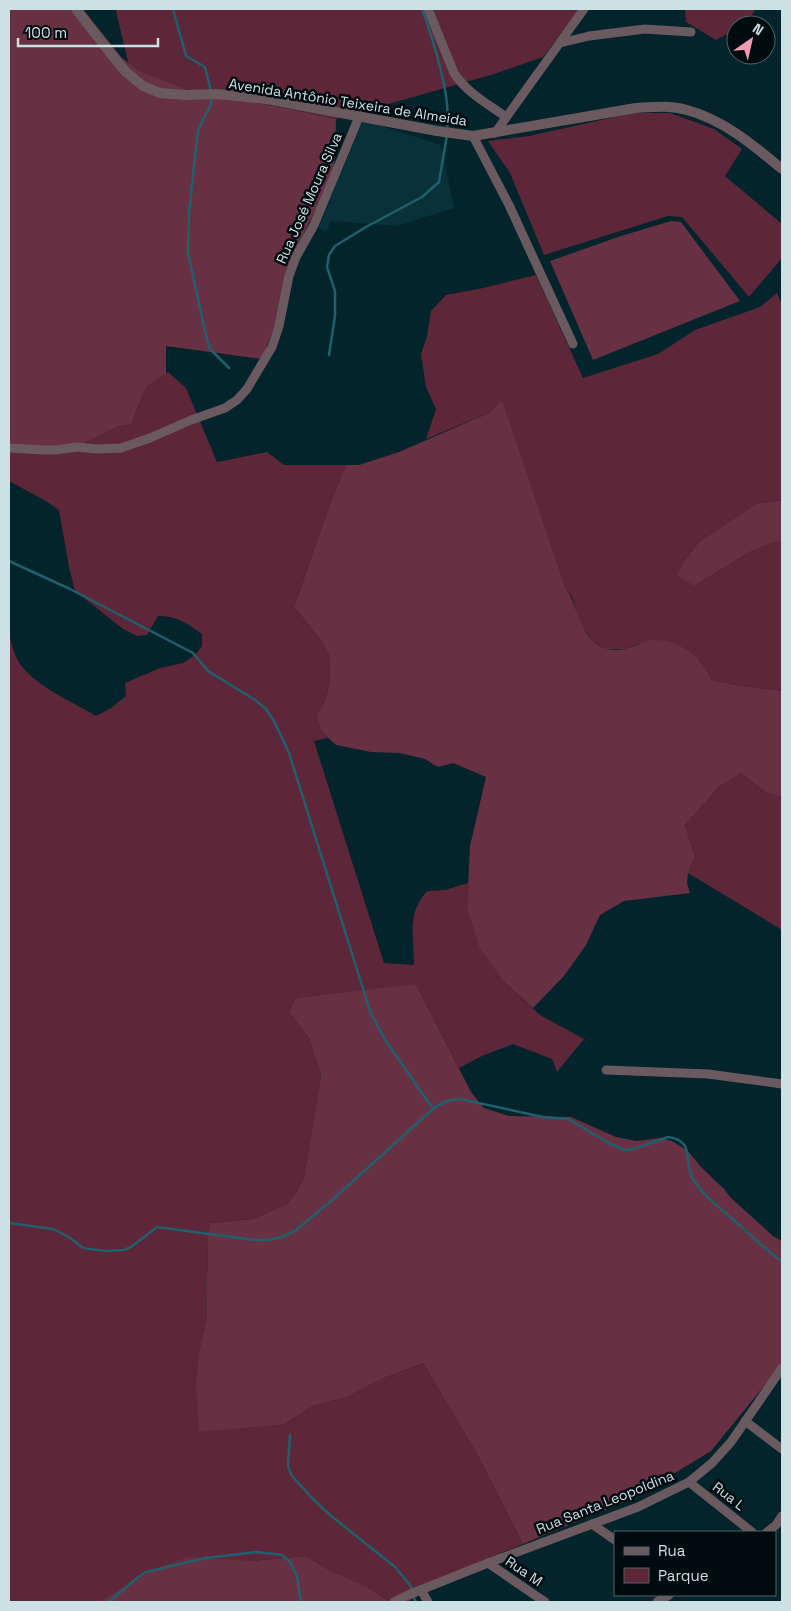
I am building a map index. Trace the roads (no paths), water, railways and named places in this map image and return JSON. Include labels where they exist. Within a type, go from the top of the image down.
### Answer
[{"type":"street","name":"Avenida Antônio Teixeira de Almeida","points":[[76,9],[126,72],[143,86],[160,93],[186,95],[217,94],[267,99],[473,136],[636,108],[660,106],[686,110],[713,120],[739,135],[782,169]]},
{"type":"street","points":[[428,9],[454,73],[460,82],[506,117]]},
{"type":"street","points":[[495,133],[584,9]]},
{"type":"street","points":[[560,43],[590,36],[645,29],[691,32]]},
{"type":"street","name":"Rua José Moura Silva","points":[[9,448],[50,450],[77,446],[102,449],[121,448],[225,408],[237,400],[247,389],[272,347],[279,326],[289,276],[296,257],[314,225],[359,117]]},
{"type":"street","points":[[473,136],[509,205],[573,344]]},
{"type":"street","points":[[606,1070],[708,1074],[782,1084]]},
{"type":"street","name":"Rua Santa Leopoldina","points":[[394,1602],[488,1563],[646,1503],[689,1482],[712,1463],[731,1442],[782,1368]]},
{"type":"street","points":[[745,1421],[782,1449]]},
{"type":"street","name":"Rua L","points":[[689,1482],[751,1531]]},
{"type":"street","points":[[768,1531],[776,1525],[782,1516]]},
{"type":"street","points":[[592,1524],[614,1539]]},
{"type":"street","name":"Rua M","points":[[488,1563],[545,1602]]},
{"type":"street","points":[[421,1590],[428,1602]]},
{"type":"waterway","points":[[173,9],[186,56],[205,67],[211,91]]},
{"type":"waterway","points":[[422,9],[436,52],[444,86],[447,102],[447,130]]},
{"type":"waterway","points":[[211,97],[211,104],[198,130],[189,212],[188,253],[210,349],[229,368]]},
{"type":"waterway","points":[[329,355],[335,316],[335,291],[327,267],[329,255],[335,246],[422,197],[439,182],[447,135]]},
{"type":"waterway","points":[[9,561],[70,589],[193,653],[208,671],[266,709],[274,721],[289,753],[371,1014],[386,1041],[433,1109]]},
{"type":"waterway","points":[[9,1223],[53,1229],[69,1237],[83,1248],[105,1251],[124,1250],[131,1247],[157,1227],[255,1240],[282,1237],[295,1231],[331,1201],[433,1109],[446,1102],[460,1099],[543,1117],[568,1119],[624,1150],[634,1149],[668,1137],[677,1139],[686,1147],[690,1172],[700,1189],[759,1243],[782,1261]]},
{"type":"waterway","points":[[290,1435],[288,1467],[292,1476],[330,1515],[395,1567],[412,1590]]},
{"type":"waterway","points":[[109,1602],[146,1572],[206,1558],[257,1552],[282,1555],[290,1562],[297,1576],[301,1602]]},
{"type":"waterway","points":[[413,1596],[416,1602]]}]
